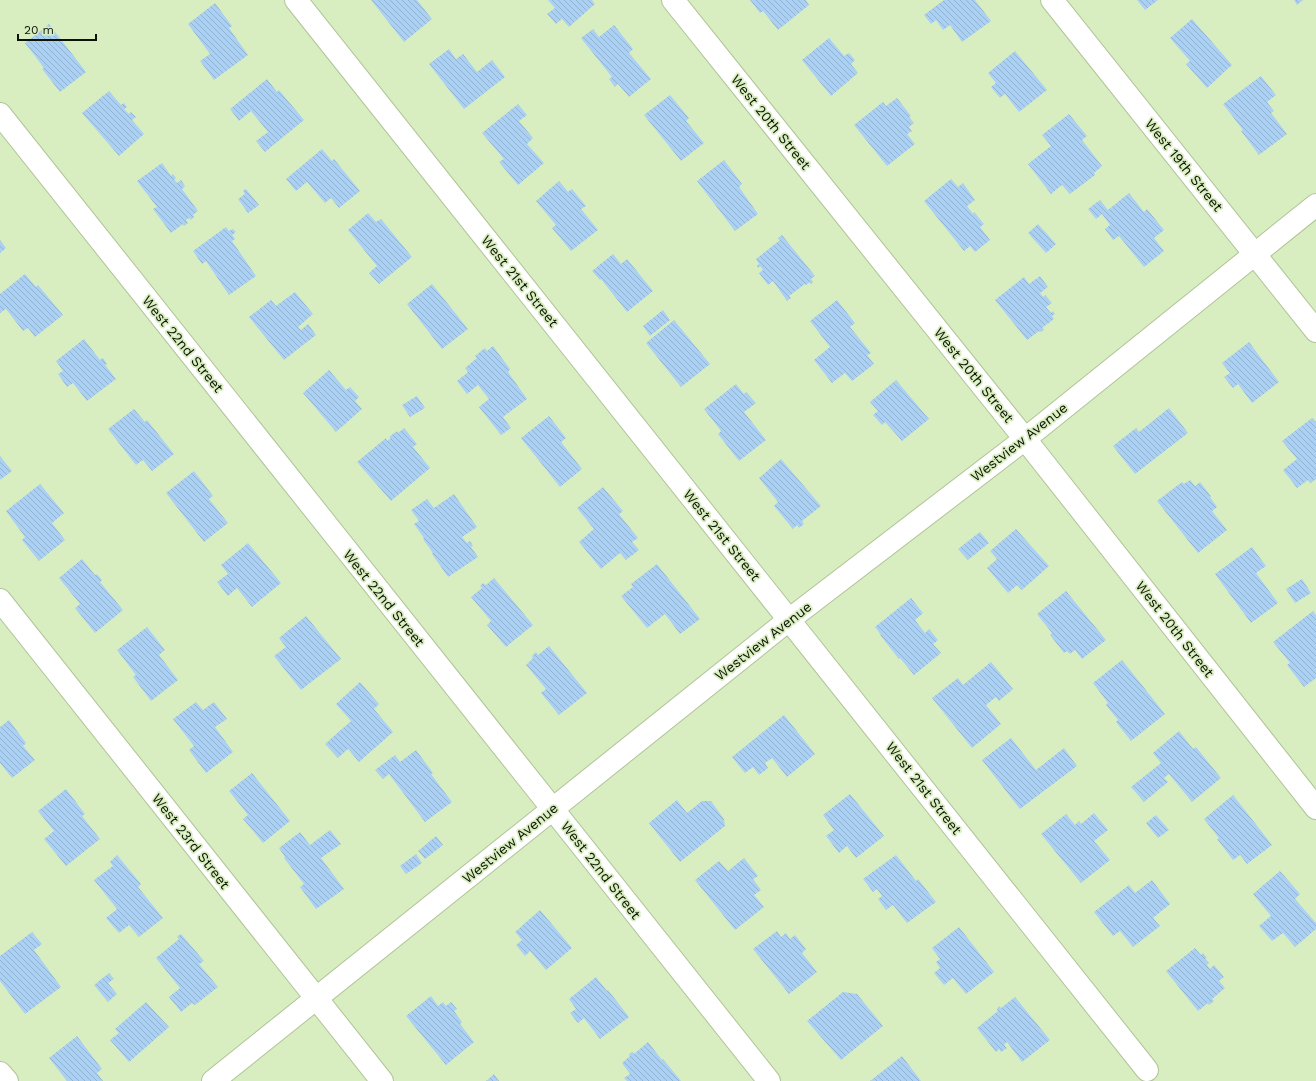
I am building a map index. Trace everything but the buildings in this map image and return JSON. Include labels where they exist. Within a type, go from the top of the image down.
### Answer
[{"type":"street","name":"West 21st Street","points":[[296,0],[790,619],[1147,1070]]},
{"type":"street","name":"West 20th Street","points":[[673,0],[1025,439],[1316,808]]},
{"type":"street","name":"West 19th Street","points":[[1052,0],[1316,331]]},
{"type":"street","name":"West 22nd Street","points":[[0,114],[769,1081]]},
{"type":"street","name":"Westview Avenue","points":[[213,1081],[790,619],[1025,439],[1316,205]]},
{"type":"street","name":"West 23rd Street","points":[[0,600],[382,1081]]},
{"type":"street","points":[[0,1073],[7,1081]]}]
